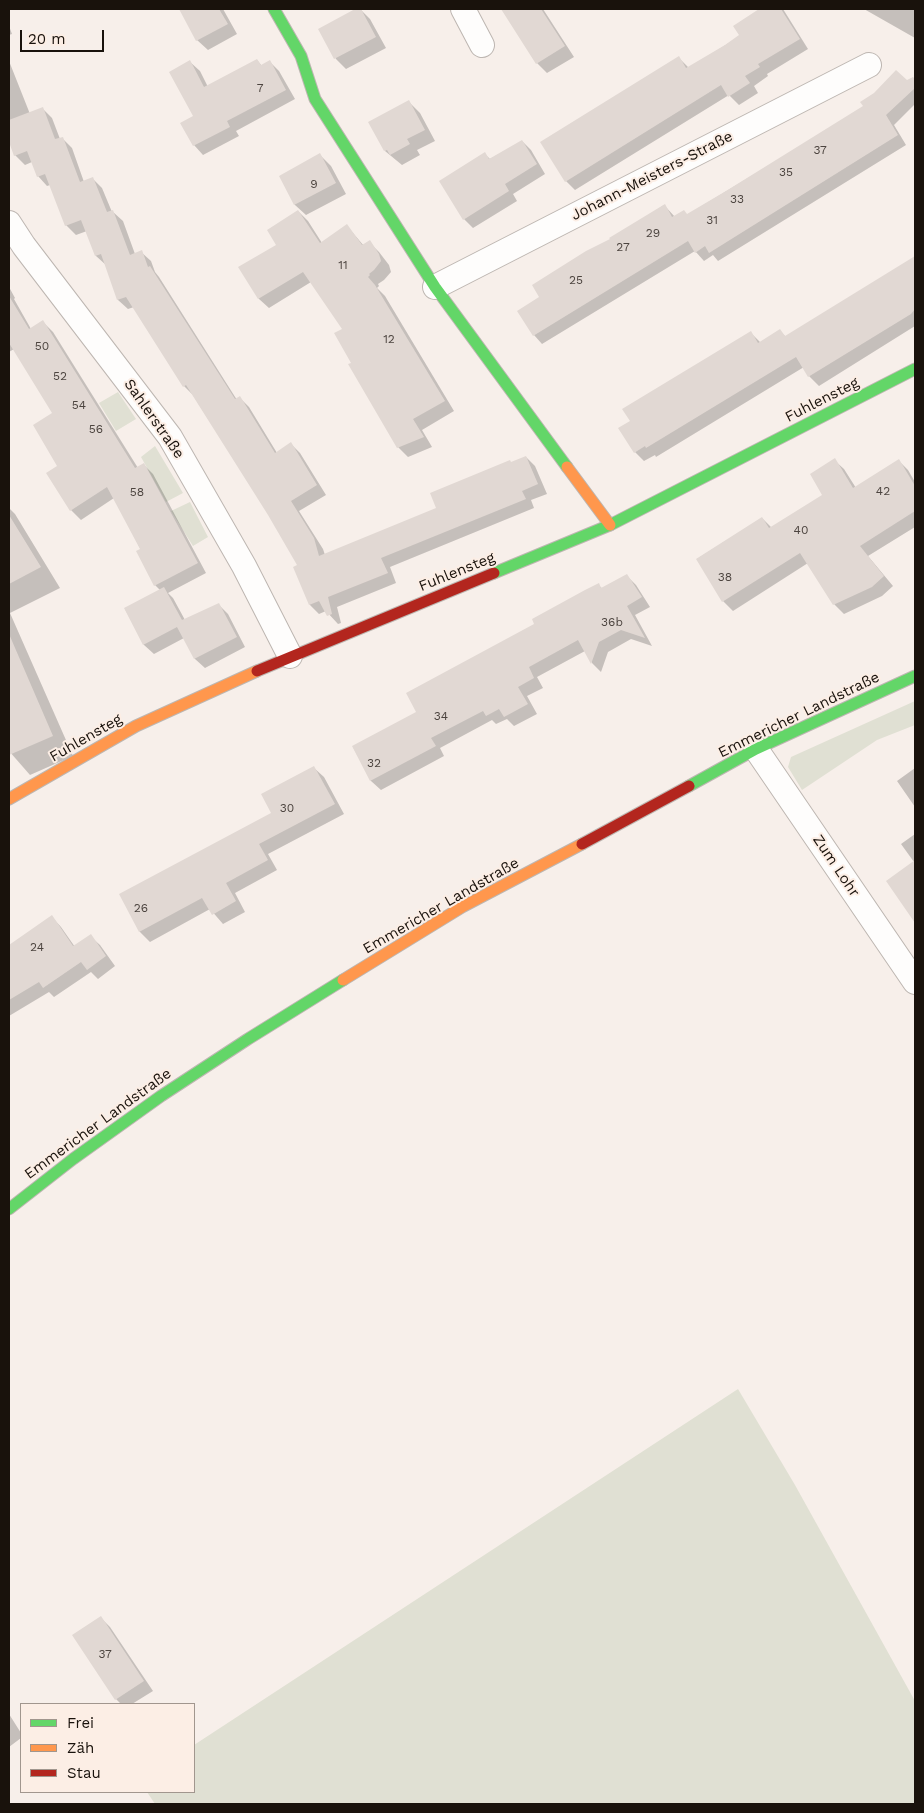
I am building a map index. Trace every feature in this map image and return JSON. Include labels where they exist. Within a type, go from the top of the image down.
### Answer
[{"type":"street","points":[[274,9],[301,56],[315,99],[436,287],[610,525]]},
{"type":"street","points":[[463,9],[482,45]]},
{"type":"street","name":"Johann-Meisters-Straße","points":[[436,287],[869,65]]},
{"type":"street","name":"Sahlerstraße","points":[[9,223],[24,246],[170,437],[244,566],[290,656]]},
{"type":"street","name":"Fuhlensteg","points":[[9,799],[136,726],[290,656],[610,525],[915,368]]},
{"type":"street","name":"Emmericher Landstraße","points":[[9,1209],[73,1159],[161,1096],[297,1008],[462,907],[636,816],[756,749],[915,676]]},
{"type":"street","name":"Zum Lohr","points":[[756,749],[915,982]]},
{"type":"shaded area","points":[[118,392],[136,419],[116,431],[99,403]]},
{"type":"shaded area","points":[[155,446],[183,493],[166,502],[141,457]]},
{"type":"shaded area","points":[[190,502],[208,537],[193,546],[171,511]]},
{"type":"shaded area","points":[[915,701],[915,725],[877,740],[802,790],[788,767],[791,757]]},
{"type":"shaded area","points":[[738,1389],[795,1485],[915,1701],[915,1804],[155,1804],[148,1793],[195,1793],[195,1744]]},
{"type":"building","points":[[179,9],[219,9],[228,24],[196,41]]},
{"type":"building","points":[[355,9],[361,9],[376,37],[334,59],[318,29]]},
{"type":"building","points":[[501,9],[541,9],[565,46],[536,64]]},
{"type":"building","points":[[759,9],[781,9],[800,39],[758,64],[760,67],[745,76],[750,83],[728,97],[721,85],[565,182],[540,142],[679,56],[686,68],[725,45],[739,35],[733,26]]},
{"type":"building","points":[[257,59],[261,65],[270,60],[286,90],[227,121],[230,127],[193,146],[180,123],[193,116],[169,72],[190,60],[204,87]]},
{"type":"building","points":[[896,70],[907,80],[913,77],[915,79],[915,88],[886,115],[898,135],[709,253],[705,246],[695,253],[688,241],[533,336],[517,311],[539,297],[532,285],[665,204],[672,217],[684,210],[687,214],[726,191],[863,106],[860,102],[874,93]]},
{"type":"building","points":[[409,100],[425,130],[407,139],[410,144],[390,155],[387,150],[384,151],[368,122]]},
{"type":"building","points":[[43,107],[55,139],[63,137],[80,182],[93,177],[107,212],[113,210],[130,255],[142,250],[148,267],[150,266],[235,399],[240,396],[275,453],[291,442],[317,485],[291,501],[314,538],[319,556],[436,508],[430,493],[510,460],[511,462],[526,456],[538,484],[522,491],[526,499],[381,558],[388,573],[328,597],[332,614],[327,616],[319,601],[309,605],[293,567],[297,565],[268,515],[186,385],[183,387],[126,297],[117,300],[101,254],[95,256],[81,220],[65,226],[45,174],[37,177],[27,151],[14,156],[9,142],[9,120]]},
{"type":"building","points":[[522,140],[537,164],[505,184],[509,191],[463,220],[439,181],[485,152],[489,159]]},
{"type":"building","points":[[320,153],[336,183],[294,205],[279,176]]},
{"type":"building","points":[[298,210],[320,243],[347,224],[362,245],[370,240],[379,254],[381,261],[368,277],[375,285],[445,401],[413,419],[424,437],[397,448],[348,364],[351,363],[334,333],[342,329],[303,272],[258,299],[238,267],[276,245],[267,230]]},
{"type":"building","points":[[915,256],[915,309],[911,314],[808,377],[796,357],[646,448],[645,446],[634,453],[618,428],[630,421],[622,409],[751,331],[758,343],[780,329],[785,336]]},
{"type":"building","points":[[9,296],[29,329],[43,320],[135,468],[144,463],[198,563],[154,586],[136,551],[140,549],[107,487],[70,511],[46,473],[57,466],[33,425],[52,413],[9,343]]},
{"type":"building","points":[[835,458],[853,488],[899,459],[915,486],[915,511],[860,546],[884,576],[872,587],[833,605],[800,553],[722,602],[696,559],[762,517],[769,528],[822,495],[810,474]]},
{"type":"building","points":[[9,515],[41,567],[9,584]]},
{"type":"building","points":[[627,574],[642,597],[627,606],[645,638],[621,630],[599,642],[591,664],[578,640],[529,667],[534,678],[518,687],[528,704],[504,717],[499,709],[486,716],[483,711],[431,738],[436,746],[370,781],[352,746],[416,712],[406,693],[534,624],[532,619],[585,590],[599,583],[601,588]]},
{"type":"building","points":[[164,587],[182,620],[219,603],[237,637],[194,659],[177,627],[143,645],[124,608]]},
{"type":"building","points":[[9,634],[53,736],[9,755]]},
{"type":"building","points":[[314,766],[335,804],[259,844],[268,860],[226,883],[236,901],[212,915],[202,898],[139,932],[119,894],[271,813],[261,794]]},
{"type":"building","points":[[915,860],[915,923],[886,881]]},
{"type":"building","points":[[52,915],[73,946],[91,934],[106,956],[87,970],[81,962],[43,988],[39,982],[9,1000],[9,945]]},
{"type":"building","points":[[101,1616],[144,1681],[115,1700],[72,1635]]},
{"type":"traffic: fast","points":[[274,9],[301,56],[315,99],[435,287],[567,467]]},
{"type":"traffic: fast","points":[[494,573],[610,525],[915,369]]},
{"type":"traffic: fast","points":[[689,786],[756,749],[915,676]]},
{"type":"traffic: fast","points":[[9,1209],[73,1159],[161,1096],[343,980]]},
{"type":"traffic: slow","points":[[567,467],[610,525]]},
{"type":"traffic: slow","points":[[9,799],[136,726],[257,671]]},
{"type":"traffic: slow","points":[[343,980],[462,907],[582,844]]},
{"type":"traffic: jam","points":[[257,671],[494,573]]},
{"type":"traffic: jam","points":[[582,844],[689,786]]}]
